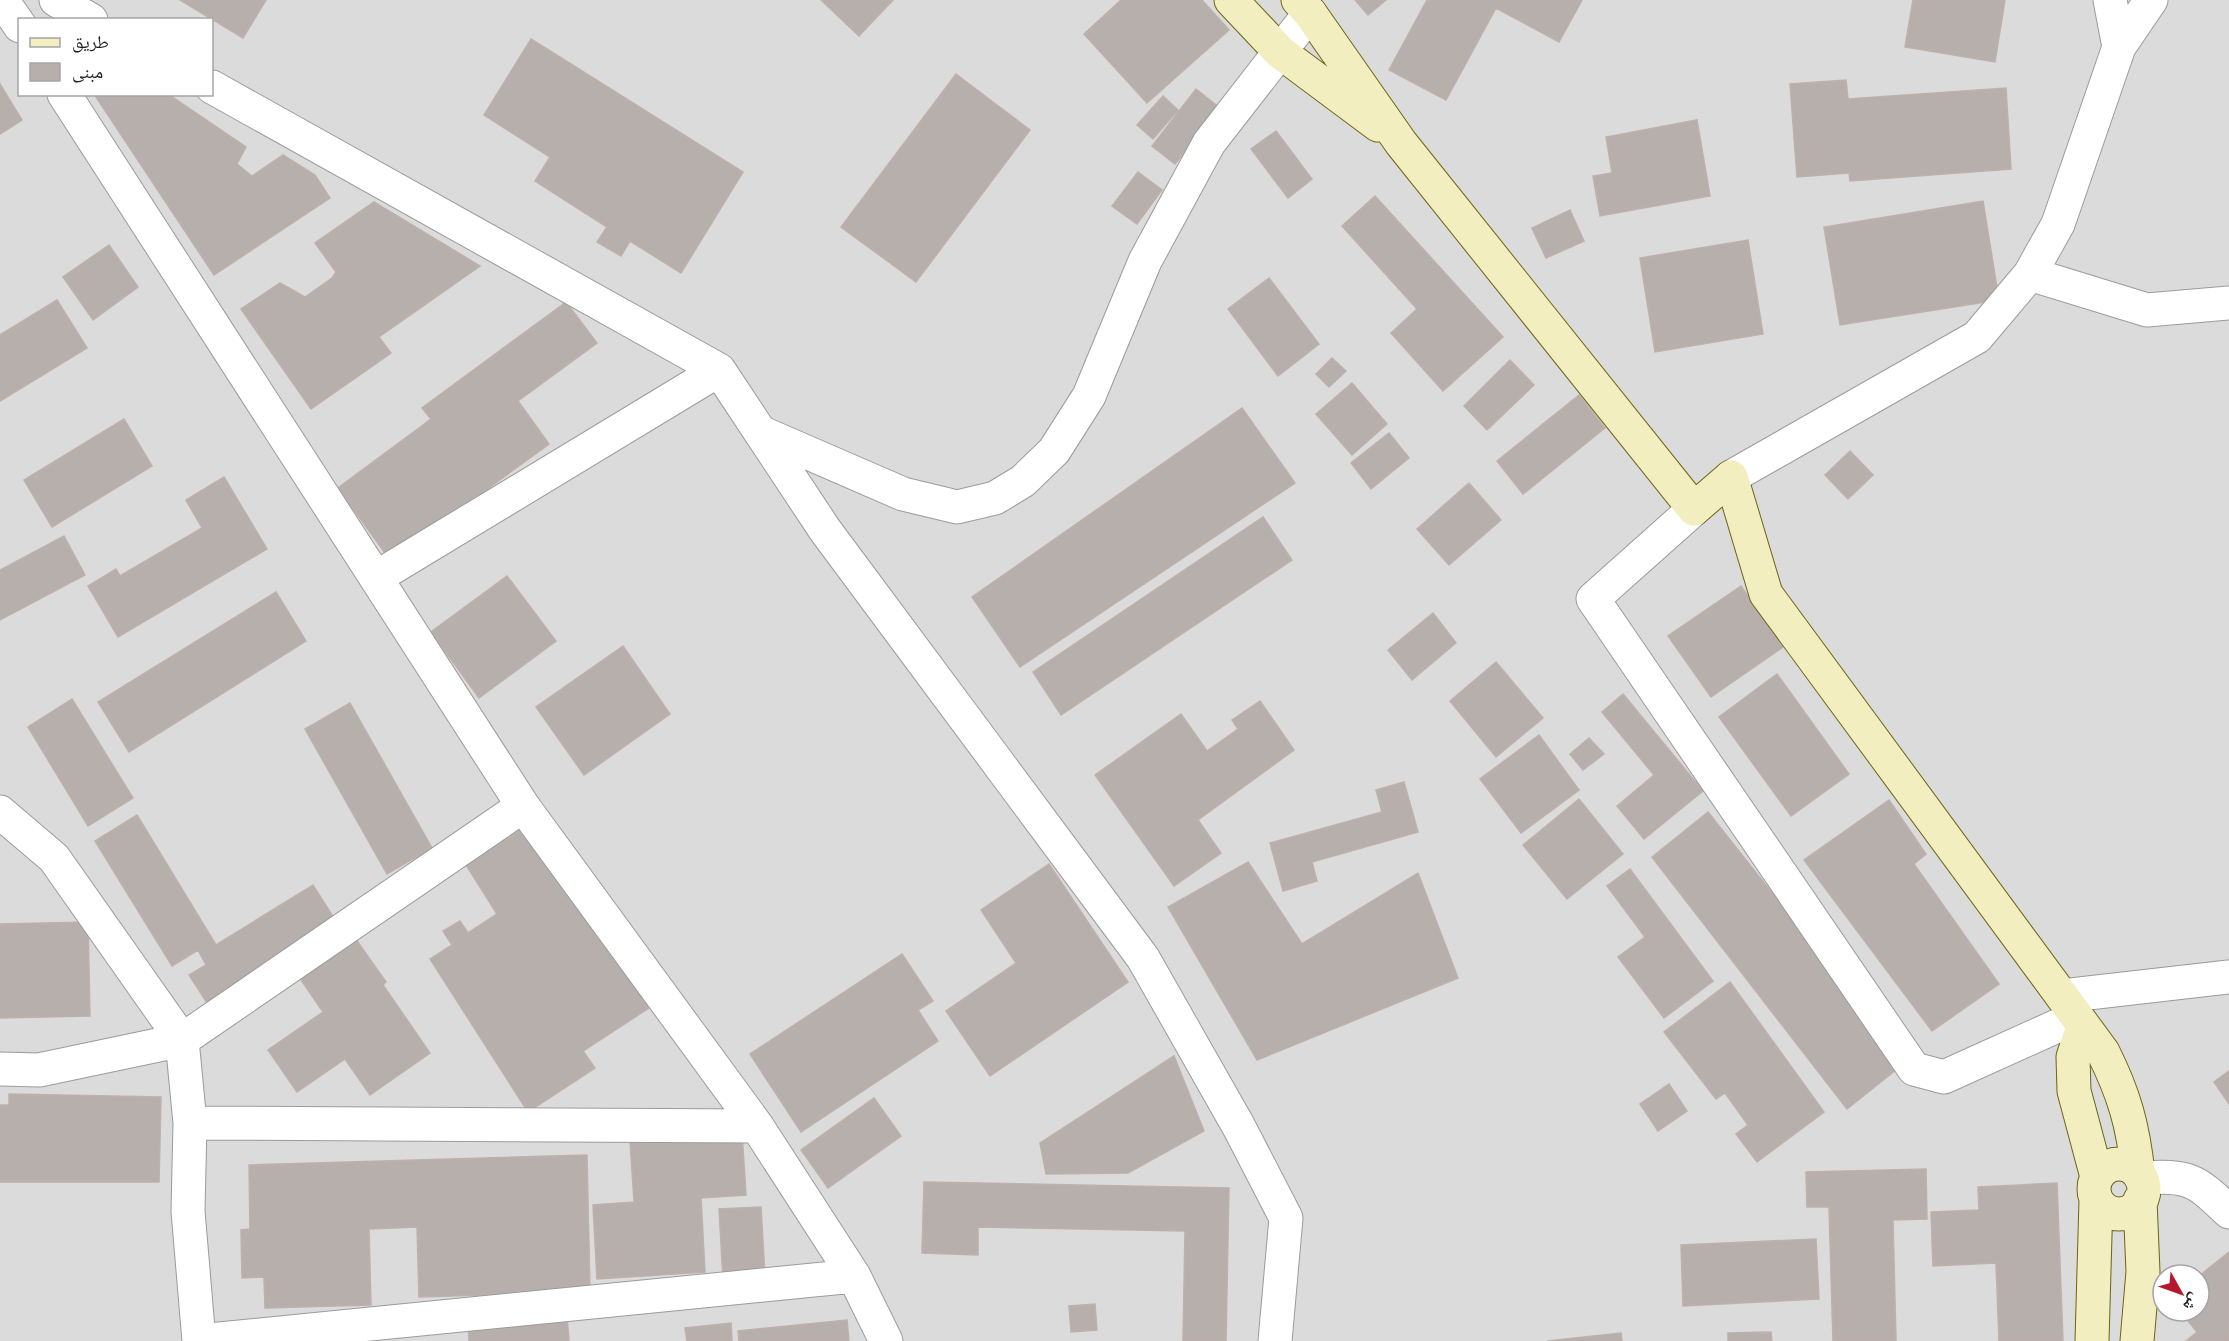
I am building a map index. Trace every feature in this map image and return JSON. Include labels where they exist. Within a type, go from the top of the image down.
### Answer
[{"type":"main road","points":[[1232,0],[1280,52],[1401,143]]},
{"type":"main road","points":[[1304,6],[1401,143],[1694,509],[1731,477],[1766,594],[2103,1052],[2123,1092],[2134,1142],[2139,1184],[2143,1272],[2137,1341]]},
{"type":"main road","points":[[2074,1013],[2074,1091],[2097,1189],[2104,1210],[2121,1214],[2133,1209],[2139,1184],[2128,1166],[2116,1164],[2105,1169],[2097,1189],[2092,1341]]},
{"type":"street","points":[[2,0],[18,23]]},
{"type":"street","points":[[56,0],[88,18]]},
{"type":"street","points":[[2110,0],[2119,47]]},
{"type":"street","points":[[1731,477],[1977,337],[2030,274],[2058,224],[2119,47],[2151,0]]},
{"type":"street","points":[[760,432],[903,494],[957,507],[995,498],[1023,481],[1054,451],[1089,396],[1145,261],[1209,143],[1280,52],[1304,6]]},
{"type":"street","points":[[213,88],[719,370],[825,530],[1143,958],[1239,1127],[1286,1218],[1275,1341]]},
{"type":"street","points":[[65,96],[523,806],[757,1126],[854,1276],[886,1341]]},
{"type":"street","points":[[2030,274],[2148,310],[2229,303]]},
{"type":"street","points":[[377,577],[719,370]]},
{"type":"street","points":[[1694,509],[1593,599],[1914,1069],[1944,1077],[2074,1013],[2229,977]]},
{"type":"street","points":[[0,1069],[39,1070],[182,1040],[523,806]]},
{"type":"street","points":[[0,812],[54,858],[182,1040],[190,1123],[188,1211],[199,1341],[854,1276]]},
{"type":"street","points":[[190,1123],[757,1126]]},
{"type":"street","points":[[2139,1184],[2173,1176],[2202,1186],[2229,1212]]},
{"type":"shaded area","points":[[0,0],[2229,0],[2229,1341],[0,1341]]},
{"type":"building","points":[[180,0],[266,0],[243,38]]},
{"type":"building","points":[[821,0],[893,0],[859,36]]},
{"type":"building","points":[[1121,0],[1202,0],[1229,30],[1147,103],[1084,34]]},
{"type":"building","points":[[1355,0],[1386,0],[1368,15]]},
{"type":"building","points":[[1427,0],[1582,0],[1559,42],[1496,8],[1446,100],[1389,70]]},
{"type":"building","points":[[1913,0],[2005,0],[1995,62],[1905,47]]},
{"type":"building","points":[[531,39],[743,172],[681,273],[630,241],[621,256],[597,242],[607,227],[535,181],[550,157],[484,115]]},
{"type":"building","points":[[956,74],[1030,130],[916,282],[841,227]]},
{"type":"building","points":[[1846,80],[1848,99],[2006,88],[2011,169],[1850,181],[1849,173],[1797,177],[1790,84]]},
{"type":"building","points":[[0,84],[22,120],[0,134]]},
{"type":"building","points":[[1196,89],[1220,108],[1175,164],[1152,146]]},
{"type":"building","points":[[95,96],[171,96],[246,147],[237,164],[252,176],[283,155],[315,175],[330,198],[214,275]]},
{"type":"building","points":[[1163,96],[1178,110],[1153,139],[1137,125]]},
{"type":"building","points":[[1697,120],[1710,196],[1600,216],[1593,176],[1612,173],[1606,137]]},
{"type":"building","points":[[1276,131],[1312,179],[1288,198],[1251,149]]},
{"type":"building","points":[[1138,172],[1162,190],[1137,224],[1112,206]]},
{"type":"building","points":[[1375,196],[1503,337],[1443,391],[1391,333],[1417,309],[1342,226]]},
{"type":"building","points":[[1983,201],[1999,300],[1840,325],[1824,227]]},
{"type":"building","points":[[374,202],[480,266],[379,337],[391,353],[311,409],[241,309],[280,283],[305,297],[332,278],[336,272],[315,243]]},
{"type":"building","points":[[1570,210],[1584,241],[1546,258],[1532,228]]},
{"type":"building","points":[[1748,240],[1763,334],[1655,352],[1640,258]]},
{"type":"building","points":[[109,245],[138,287],[93,320],[63,277]]},
{"type":"building","points":[[1269,278],[1319,344],[1278,376],[1228,309]]},
{"type":"building","points":[[57,300],[87,348],[0,401],[0,335]]},
{"type":"building","points":[[566,302],[597,343],[518,401],[549,444],[390,560],[338,488],[431,419],[422,408]]},
{"type":"building","points":[[1332,358],[1346,371],[1329,387],[1316,374]]},
{"type":"building","points":[[1510,360],[1534,385],[1487,430],[1464,406]]},
{"type":"building","points":[[1352,383],[1387,424],[1352,455],[1316,414]]},
{"type":"building","points":[[1579,395],[1605,428],[1523,494],[1497,461]]},
{"type":"building","points":[[1242,408],[1295,483],[1020,667],[972,597]]},
{"type":"building","points":[[124,419],[152,466],[52,527],[24,480]]},
{"type":"building","points":[[1389,433],[1409,458],[1371,489],[1351,463]]},
{"type":"building","points":[[1850,451],[1873,475],[1848,499],[1825,475]]},
{"type":"building","points":[[224,477],[267,549],[118,637],[88,586],[116,569],[120,576],[202,528],[186,500]]},
{"type":"building","points":[[1469,483],[1501,520],[1449,565],[1417,529]]},
{"type":"building","points":[[1263,517],[1292,560],[1061,715],[1033,672]]},
{"type":"building","points":[[64,536],[85,575],[0,620],[0,570]]},
{"type":"building","points":[[507,576],[556,641],[479,698],[431,632]]},
{"type":"building","points":[[1741,586],[1783,647],[1711,697],[1668,636]]},
{"type":"building","points":[[276,592],[306,641],[129,752],[98,702]]},
{"type":"building","points":[[1433,613],[1456,643],[1412,680],[1388,650]]},
{"type":"building","points":[[623,646],[670,714],[584,775],[536,707]]},
{"type":"building","points":[[1496,662],[1543,718],[1496,757],[1450,701]]},
{"type":"building","points":[[1777,674],[1849,774],[1791,816],[1719,717]]},
{"type":"building","points":[[1623,694],[1703,791],[1644,839],[1617,806],[1654,775],[1602,712]]},
{"type":"building","points":[[72,699],[133,798],[88,826],[28,727]]},
{"type":"building","points":[[1260,701],[1294,750],[1198,820],[1221,853],[1174,886],[1095,775],[1181,714],[1207,751],[1238,729],[1232,720]]},
{"type":"building","points":[[350,703],[432,848],[387,874],[305,729]]},
{"type":"building","points":[[1539,735],[1579,790],[1521,833],[1480,779]]},
{"type":"building","points":[[1589,738],[1604,754],[1583,770],[1570,754]]},
{"type":"building","points":[[1404,782],[1418,832],[1312,862],[1317,881],[1283,891],[1270,843],[1382,812],[1376,790]]},
{"type":"building","points":[[1579,799],[1623,854],[1567,899],[1523,845]]},
{"type":"building","points":[[1889,800],[1926,854],[1914,864],[1999,984],[1932,1031],[1804,860]]},
{"type":"building","points":[[1708,812],[1906,1062],[1847,1109],[1652,857]]},
{"type":"building","points":[[137,815],[216,945],[313,885],[339,926],[209,1006],[189,975],[206,965],[198,950],[172,966],[95,841]]},
{"type":"building","points":[[530,824],[649,1008],[583,1051],[595,1068],[528,1112],[430,959],[452,945],[443,931],[460,921],[468,933],[497,914],[466,865]]},
{"type":"building","points":[[1248,862],[1302,944],[1418,873],[1458,978],[1257,1060],[1168,907]]},
{"type":"building","points":[[1049,864],[1128,982],[990,1076],[946,1011],[1016,963],[981,910]]},
{"type":"building","points":[[1630,869],[1713,981],[1664,1018],[1618,957],[1645,937],[1607,886]]},
{"type":"building","points":[[88,922],[90,1016],[0,1018],[0,924]]},
{"type":"building","points":[[355,938],[386,982],[383,985],[430,1053],[370,1095],[345,1059],[297,1092],[268,1050],[323,1012],[299,977]]},
{"type":"building","points":[[902,954],[933,1001],[918,1010],[938,1041],[801,1132],[750,1054]]},
{"type":"building","points":[[1730,982],[1824,1112],[1757,1162],[1736,1134],[1748,1125],[1725,1093],[1716,1099],[1664,1032]]},
{"type":"building","points":[[1174,1056],[1204,1131],[1128,1173],[1046,1174],[1040,1143]]},
{"type":"building","points":[[2229,1071],[2229,1104],[2214,1082]]},
{"type":"building","points":[[1669,1084],[1687,1111],[1658,1131],[1640,1104]]},
{"type":"building","points":[[9,1094],[161,1097],[159,1182],[0,1182],[0,1105],[9,1105]]},
{"type":"building","points":[[874,1098],[901,1136],[828,1188],[801,1150]]},
{"type":"building","points":[[742,1132],[746,1195],[701,1198],[705,1272],[597,1279],[593,1205],[634,1202],[630,1140]]},
{"type":"building","points":[[587,1155],[590,1292],[419,1297],[417,1227],[369,1229],[371,1305],[265,1308],[264,1277],[242,1278],[241,1230],[250,1229],[249,1165]]},
{"type":"building","points":[[1926,1169],[1927,1219],[1893,1220],[1896,1341],[1833,1341],[1829,1207],[1807,1207],[1806,1172]]},
{"type":"building","points":[[924,1182],[1229,1188],[1226,1341],[1183,1341],[1185,1231],[978,1227],[978,1255],[922,1253]]},
{"type":"building","points":[[2057,1183],[2063,1341],[1999,1341],[1996,1263],[1933,1266],[1931,1212],[1979,1210],[1978,1187]]},
{"type":"building","points":[[761,1207],[765,1277],[723,1279],[719,1209]]},
{"type":"building","points":[[1816,1239],[1819,1299],[1683,1306],[1681,1245]]},
{"type":"building","points":[[2229,1252],[2229,1341],[2186,1341],[2197,1332],[2190,1323],[2211,1323],[2211,1266]]},
{"type":"building","points":[[1095,1304],[1097,1330],[1071,1332],[1069,1306]]},
{"type":"building","points":[[567,1317],[569,1341],[469,1341],[468,1324]]},
{"type":"building","points":[[847,1320],[849,1341],[739,1341],[738,1331]]},
{"type":"building","points":[[731,1323],[732,1341],[687,1341],[685,1328]]},
{"type":"building","points":[[1771,1332],[1772,1341],[1728,1341],[1728,1333]]},
{"type":"building","points":[[1621,1333],[1622,1341],[1547,1341]]}]
